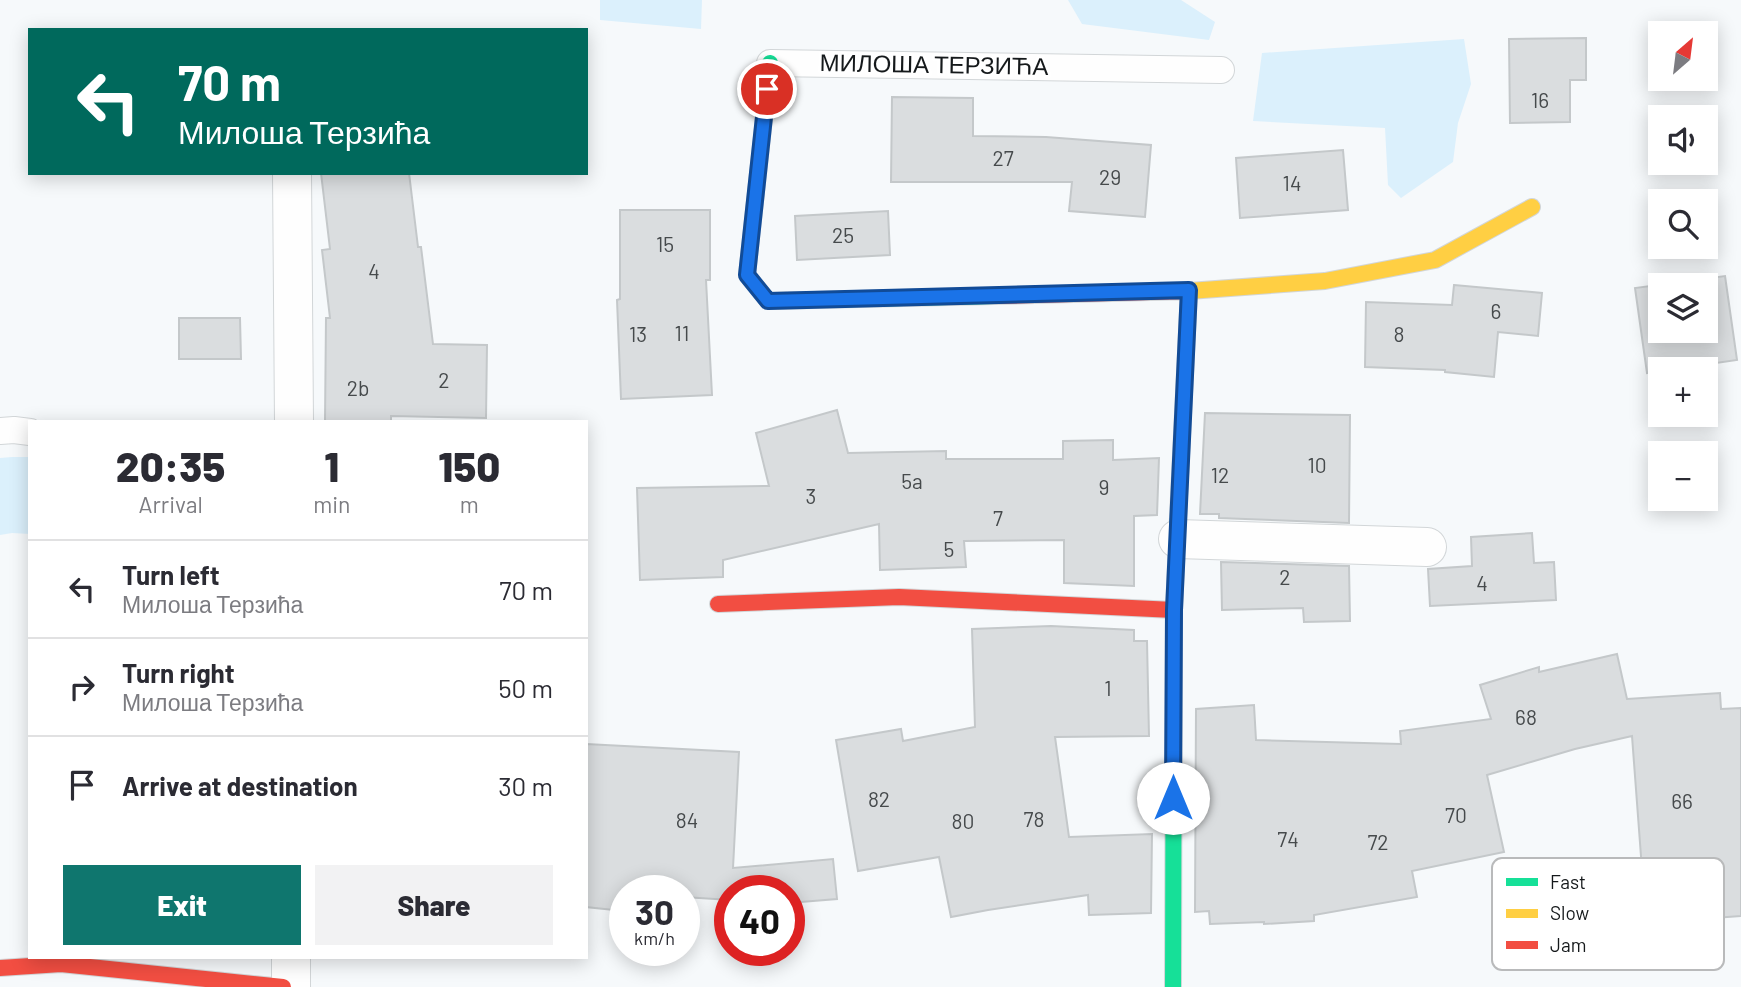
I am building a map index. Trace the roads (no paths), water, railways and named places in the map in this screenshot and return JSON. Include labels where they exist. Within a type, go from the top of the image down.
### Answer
[{"type":"street","name":"МИЛОША ТЕРЗИЋА","points":[[770,63],[747,275],[768,301],[1189,290],[1325,281],[1435,260],[1532,207]]},
{"type":"street","points":[[292,175],[294,420]]},
{"type":"street","points":[[1173,987],[1174,610],[1189,290]]},
{"type":"street","points":[[1178,539],[1427,547]]},
{"type":"street","points":[[718,604],[899,597],[1174,610]]},
{"type":"street","points":[[291,959],[291,987]]},
{"type":"street","points":[[0,968],[61,964],[283,987]]},
{"type":"lane","name":"МИЛОША ТЕРЗИЋА","points":[[770,63],[1221,70]]},
{"type":"lane","points":[[0,431],[28,432]]}]
